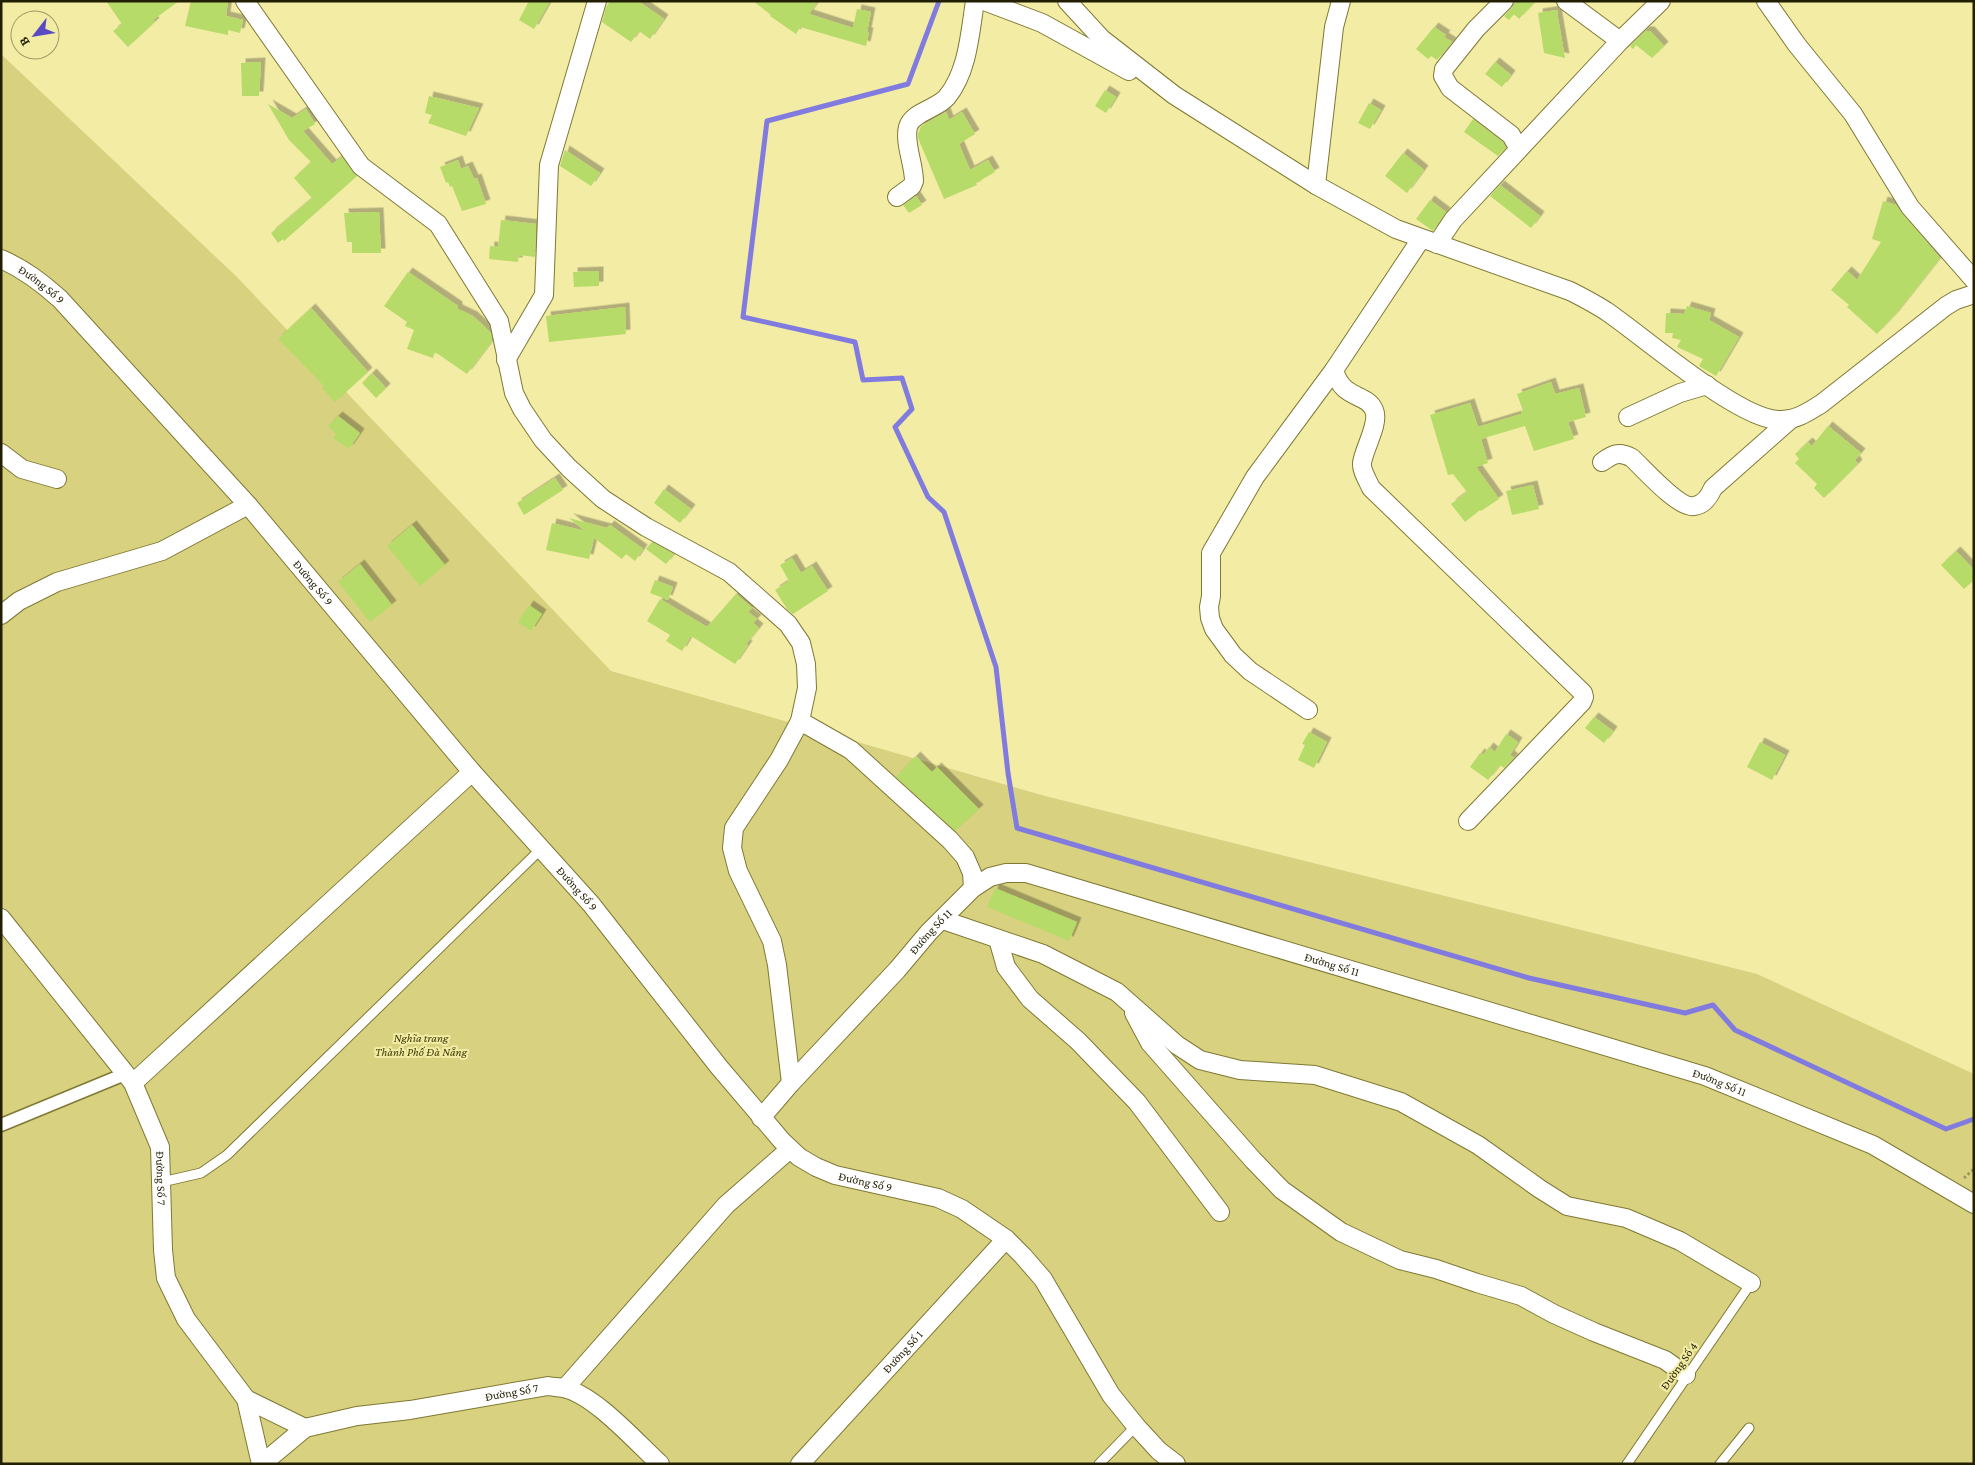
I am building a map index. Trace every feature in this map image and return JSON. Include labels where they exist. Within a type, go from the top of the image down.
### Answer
[{"type":"street","points":[[245,1],[361,166],[438,224],[499,321],[514,393],[522,409],[543,440],[603,499],[646,527],[729,572],[788,624],[801,643],[806,664],[807,688],[800,721],[779,760],[734,828],[732,848],[738,871],[772,942],[778,965],[791,1083]]},
{"type":"street","points":[[506,360],[544,295],[549,165],[597,1]]},
{"type":"street","points":[[897,197],[912,186],[914,181],[907,134],[908,124],[916,116],[940,104],[954,87],[966,53],[975,1]]},
{"type":"street","points":[[984,1],[1042,23],[1174,95],[1316,185],[1378,220],[1429,242],[1570,291],[1606,311],[1707,385],[1761,417],[1778,421],[1791,420]]},
{"type":"street","points":[[1067,1],[1102,38],[1174,95]]},
{"type":"street","points":[[1316,185],[1334,27],[1340,1]]},
{"type":"street","points":[[1504,1],[1476,29],[1444,69],[1443,76],[1454,92],[1510,135],[1519,149]]},
{"type":"street","points":[[1566,1],[1620,41]]},
{"type":"street","points":[[1308,710],[1250,671],[1233,655],[1214,629],[1209,607],[1212,596],[1211,553],[1255,478],[1429,242],[1453,220],[1620,41],[1661,1]]},
{"type":"street","points":[[1766,1],[1797,45],[1852,114],[1910,207],[1974,280]]},
{"type":"street","name":"Đường Số 9","points":[[1,259],[17,266],[39,280],[60,299],[248,505],[472,772],[591,904],[760,1118],[790,1150],[816,1167],[835,1175],[938,1198],[962,1209],[1006,1239],[1043,1279],[1111,1395],[1136,1426],[1160,1451],[1176,1464]]},
{"type":"street","points":[[1602,462],[1618,453],[1624,454],[1632,458],[1677,500],[1686,506],[1694,506],[1707,500],[1713,488],[1791,420],[1821,404],[1946,306],[1956,300],[1974,294]]},
{"type":"street","points":[[1334,370],[1338,383],[1345,391],[1368,403],[1374,410],[1376,420],[1362,464],[1371,488],[1543,655],[1580,688],[1584,697],[1582,702],[1468,821]]},
{"type":"street","points":[[1628,417],[1680,393],[1707,385]]},
{"type":"street","points":[[1,453],[22,469],[57,479]]},
{"type":"street","points":[[1,615],[19,601],[57,582],[162,552],[248,505]]},
{"type":"street","points":[[800,721],[851,750],[950,840],[965,857],[972,872],[973,888]]},
{"type":"street","points":[[1,1125],[129,1079],[472,772]]},
{"type":"street","name":"Đường Số 11","points":[[760,1118],[897,970],[928,932],[973,888],[990,877],[1006,873],[1026,873],[1705,1076],[1873,1145],[1974,1204]]},
{"type":"street","name":"Đường Số 7","points":[[1,918],[129,1079],[160,1147],[163,1250],[166,1278],[186,1318],[246,1399],[261,1464],[305,1428],[357,1416],[410,1410],[532,1387],[548,1386],[565,1388],[584,1397],[660,1464]]},
{"type":"street","points":[[942,920],[1043,954],[1117,992],[1177,1044],[1200,1060],[1240,1070],[1315,1075],[1401,1102],[1478,1145],[1567,1206],[1626,1218],[1680,1241],[1751,1282]]},
{"type":"street","points":[[998,938],[1006,967],[1030,999],[1078,1041],[1136,1102],[1220,1212]]},
{"type":"street","points":[[1129,1003],[1150,1043],[1253,1160],[1282,1190],[1335,1228],[1400,1260],[1436,1269],[1477,1284],[1521,1296],[1594,1332],[1665,1360],[1686,1376]]},
{"type":"street","points":[[565,1388],[726,1205],[790,1150]]},
{"type":"street","name":"Đường Số 1","points":[[800,1464],[1006,1239]]},
{"type":"street","points":[[246,1399],[305,1428]]},
{"type":"lane","points":[[162,1182],[201,1173],[227,1155],[542,848]]},
{"type":"lane","name":"Đường Số 4","points":[[1627,1464],[1751,1282]]},
{"type":"lane","points":[[1099,1464],[1136,1426]]},
{"type":"lane","points":[[1720,1464],[1749,1428]]},
{"type":"green space","name":"Nghĩa trang Thành Phố Đà Nẵng","points":[[1,54],[237,277],[611,671],[1045,796],[1757,974],[1974,1074],[1974,1464],[1,1464]]},
{"type":"building","points":[[106,1],[179,1],[153,20],[155,22],[128,47],[113,31],[122,24]]},
{"type":"building","points":[[191,1],[228,1],[226,16],[243,20],[240,33],[228,30],[228,35],[185,26]]},
{"type":"building","points":[[529,1],[550,1],[534,29],[519,20]]},
{"type":"building","points":[[610,1],[638,1],[664,19],[650,39],[639,31],[631,42],[602,22],[606,7]]},
{"type":"building","points":[[753,1],[818,1],[809,14],[853,28],[857,9],[871,12],[866,46],[800,27],[796,34],[770,16]]},
{"type":"building","points":[[1514,1],[1536,1],[1519,19],[1514,14],[1509,20],[1504,16],[1512,8]]},
{"type":"building","points":[[1557,10],[1565,58],[1544,53],[1538,13]]},
{"type":"building","points":[[1434,27],[1446,35],[1444,37],[1452,42],[1437,60],[1431,56],[1428,59],[1416,49]]},
{"type":"building","points":[[1645,31],[1650,31],[1664,46],[1652,58],[1636,45],[1633,49],[1630,46]]},
{"type":"building","points":[[261,62],[259,96],[242,96],[241,63]]},
{"type":"building","points":[[1495,62],[1511,75],[1502,87],[1485,74]]},
{"type":"building","points":[[1105,90],[1116,97],[1106,113],[1095,106]]},
{"type":"building","points":[[429,96],[479,108],[466,136],[428,123],[432,115],[425,113]]},
{"type":"building","points":[[1369,103],[1381,110],[1370,129],[1358,123]]},
{"type":"building","points":[[268,104],[292,118],[306,109],[315,124],[303,131],[332,164],[342,157],[357,176],[284,241],[283,239],[278,243],[271,233],[312,198],[294,178],[311,162],[289,140]]},
{"type":"building","points":[[946,112],[949,120],[962,112],[975,134],[959,144],[970,170],[988,160],[995,172],[976,183],[977,185],[944,199],[918,134],[921,126]]},
{"type":"building","points":[[1473,119],[1503,142],[1506,148],[1498,156],[1464,132]]},
{"type":"building","points":[[565,150],[600,173],[591,186],[560,166]]},
{"type":"building","points":[[1403,153],[1424,170],[1407,193],[1385,176]]},
{"type":"building","points":[[458,160],[461,169],[468,166],[474,179],[477,178],[486,204],[462,211],[452,186],[450,187],[448,182],[446,183],[440,167]]},
{"type":"building","points":[[1500,185],[1540,216],[1531,228],[1490,196]]},
{"type":"building","points":[[916,196],[922,205],[909,213],[903,205]]},
{"type":"building","points":[[1430,200],[1446,212],[1433,231],[1416,219]]},
{"type":"building","points":[[1883,201],[1896,205],[1940,258],[1895,315],[1877,334],[1847,307],[1849,305],[1831,290],[1847,271],[1857,280],[1881,242],[1872,239]]},
{"type":"building","points":[[379,212],[381,253],[352,253],[352,242],[347,242],[344,213]]},
{"type":"building","points":[[501,220],[536,224],[535,257],[519,255],[518,262],[489,259],[490,246],[498,247]]},
{"type":"building","points":[[599,271],[599,286],[574,287],[573,272]]},
{"type":"building","points":[[408,272],[458,306],[458,309],[473,316],[491,333],[492,341],[467,374],[435,352],[433,358],[407,349],[414,330],[405,326],[407,322],[384,306]]},
{"type":"building","points":[[1687,306],[1711,313],[1709,320],[1739,337],[1716,376],[1699,366],[1703,359],[1677,347],[1681,340],[1672,338],[1673,333],[1665,333],[1666,313],[1684,314]]},
{"type":"building","points":[[625,307],[626,334],[549,342],[546,316]]},
{"type":"building","points":[[311,308],[368,372],[335,402],[322,388],[324,386],[278,339]]},
{"type":"building","points":[[372,373],[386,388],[376,398],[362,383]]},
{"type":"building","points":[[1551,382],[1555,394],[1579,388],[1586,417],[1568,422],[1574,439],[1534,451],[1525,426],[1481,439],[1488,463],[1476,467],[1499,499],[1480,510],[1465,522],[1451,504],[1467,492],[1453,474],[1448,475],[1430,415],[1470,403],[1478,427],[1521,414],[1523,411],[1517,394]]},
{"type":"building","points":[[338,416],[360,433],[349,449],[333,438],[336,434],[328,426]]},
{"type":"building","points":[[1828,426],[1861,453],[1855,460],[1858,464],[1824,498],[1814,488],[1817,484],[1795,463],[1799,459],[1795,454],[1808,442],[1812,446]]},
{"type":"building","points":[[555,478],[563,490],[524,515],[517,503]]},
{"type":"building","points":[[1533,485],[1539,509],[1512,515],[1506,491]]},
{"type":"building","points":[[664,489],[691,509],[680,523],[654,503]]},
{"type":"building","points":[[569,518],[607,528],[610,525],[643,549],[635,561],[626,554],[622,559],[594,538],[589,559],[546,550],[552,523],[585,531]]},
{"type":"building","points":[[412,525],[445,565],[420,586],[387,546]]},
{"type":"building","points":[[652,542],[674,554],[666,564],[646,549]]},
{"type":"building","points":[[1956,551],[1974,570],[1974,580],[1964,589],[1941,565]]},
{"type":"building","points":[[792,558],[801,573],[812,566],[828,591],[793,614],[787,609],[775,590],[789,581],[780,565]]},
{"type":"building","points":[[360,564],[392,605],[370,622],[338,582]]},
{"type":"building","points":[[655,580],[673,587],[668,600],[650,593]]},
{"type":"building","points":[[736,594],[752,608],[748,612],[757,619],[753,623],[759,628],[746,644],[748,645],[735,664],[691,636],[682,651],[666,641],[670,635],[647,621],[660,599],[707,627]]},
{"type":"building","points":[[529,605],[542,614],[531,631],[518,622]]},
{"type":"building","points":[[1594,717],[1613,731],[1604,743],[1585,728]]},
{"type":"building","points":[[1309,732],[1327,742],[1314,768],[1298,760],[1305,745],[1302,744]]},
{"type":"building","points":[[1506,734],[1518,742],[1510,755],[1514,758],[1504,768],[1500,765],[1488,780],[1470,767],[1480,753],[1483,755],[1489,747],[1495,752]]},
{"type":"building","points":[[1760,742],[1785,755],[1772,780],[1747,767]]},
{"type":"building","points":[[916,756],[932,772],[937,767],[979,809],[955,831],[896,777]]},
{"type":"building","points":[[995,888],[1077,922],[1069,941],[987,907]]},
{"type":"waterway","points":[[939,1],[908,84],[767,121],[743,317],[855,342],[863,380],[902,378],[912,409],[895,427],[928,497],[944,512],[996,667],[1008,773],[1017,828],[1529,978],[1685,1013],[1713,1005],[1735,1030],[1946,1129],[1974,1119]]}]
